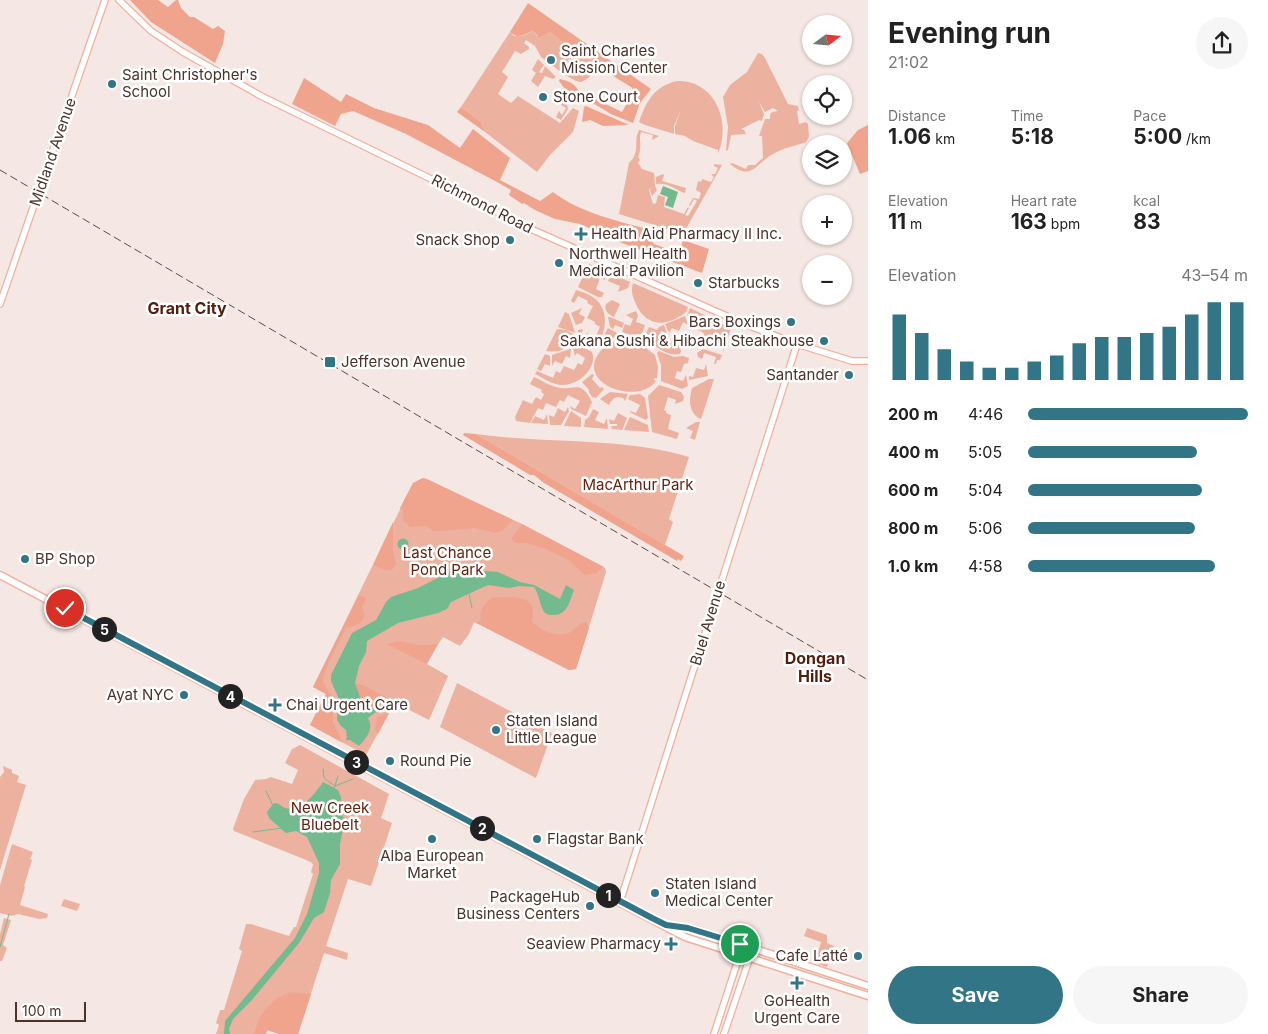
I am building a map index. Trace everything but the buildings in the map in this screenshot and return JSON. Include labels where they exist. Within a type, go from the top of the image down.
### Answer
[{"type":"main road","points":[[0,575],[685,936],[868,996]]},
{"type":"main road","points":[[666,925],[688,928],[868,986]]},
{"type":"street","name":"Midland Avenue","points":[[0,304],[105,0]]},
{"type":"street","name":"Richmond Road","points":[[119,0],[151,31],[183,52],[261,96],[530,229],[742,324],[852,361],[868,361]]},
{"type":"street","name":"Buel Avenue","points":[[620,902],[797,344]]},
{"type":"street","points":[[714,1034],[740,944]]},
{"type":"street","points":[[724,1034],[753,948]]},
{"type":"green space","points":[[533,31],[537,36],[550,32],[600,65],[587,79],[581,82],[576,81],[561,73],[571,57],[575,56],[574,53],[570,53],[570,57],[561,72],[541,57],[535,46],[526,40],[524,43],[529,49],[521,54],[515,51],[502,72],[508,77],[498,94],[511,103],[518,96],[560,123],[573,108],[579,111],[573,132],[550,155],[537,172],[485,132],[481,122],[461,107],[510,32],[514,36],[522,36]]},
{"type":"green space","points":[[758,53],[762,54],[788,104],[798,106],[799,124],[808,125],[809,135],[802,135],[802,143],[777,152],[753,169],[744,171],[730,164],[732,163],[746,169],[748,165],[755,165],[763,158],[762,136],[759,136],[765,119],[770,119],[772,112],[778,111],[773,108],[765,112],[759,102],[764,114],[762,121],[759,120],[741,129],[746,134],[731,135],[728,150],[726,151],[728,127],[723,97],[730,85],[747,72]]},
{"type":"green space","points":[[538,59],[544,65],[539,72],[542,73],[545,66],[556,77],[553,79],[545,76],[538,87],[531,81],[536,73],[532,70]]},
{"type":"green space","points":[[677,81],[701,87],[717,105],[723,129],[722,142],[718,154],[718,150],[685,136],[675,134],[675,126],[681,109],[674,126],[674,134],[639,122],[652,96],[662,87]]},
{"type":"green space","points":[[566,91],[574,96],[567,105],[568,109],[561,120],[556,117],[559,111],[562,115],[566,108],[561,105],[564,101],[561,99]]},
{"type":"green space","points":[[639,130],[659,136],[652,140],[653,135],[641,132],[638,157],[640,160],[638,163],[642,169],[654,173],[657,190],[652,196],[651,187],[649,190],[653,204],[656,203],[658,195],[665,197],[664,207],[684,214],[688,207],[685,215],[688,216],[697,201],[694,199],[689,205],[693,198],[699,199],[701,193],[696,190],[698,181],[701,182],[702,179],[711,182],[714,177],[711,174],[715,174],[718,168],[714,164],[722,165],[683,234],[619,214],[629,163],[635,155]]},
{"type":"green space","points":[[663,174],[662,181],[686,188],[685,193],[668,185],[656,184],[656,177]]},
{"type":"green space","points":[[589,264],[608,272],[605,280],[600,278],[596,289],[604,293],[602,297],[598,297],[578,287]]},
{"type":"green space","points":[[611,273],[630,282],[628,288],[618,292],[620,286],[608,281]]},
{"type":"green space","points":[[633,283],[688,307],[686,312],[671,321],[657,322],[650,320],[639,310],[635,302],[632,292]]},
{"type":"green space","points":[[576,290],[594,298],[603,309],[605,316],[604,330],[594,349],[581,342],[578,330],[583,329],[581,335],[585,337],[589,330],[587,336],[594,340],[600,327],[587,318],[593,306],[587,303],[588,301],[578,296],[574,303],[571,301]]},
{"type":"green space","points":[[612,300],[620,304],[614,317],[606,310],[606,304]]},
{"type":"green space","points":[[582,308],[579,314],[585,317],[582,323],[576,325],[571,313]]},
{"type":"green space","points":[[690,308],[731,328],[723,352],[723,347],[711,343],[709,347],[702,345],[706,345],[708,339],[703,337],[704,333],[698,330],[701,323],[693,319],[690,325],[687,316]]},
{"type":"green space","points":[[636,311],[638,315],[636,322],[645,325],[642,334],[631,335],[622,332],[625,324],[630,326],[633,319],[626,315]]},
{"type":"green space","points":[[565,312],[569,314],[575,333],[558,327]]},
{"type":"green space","points":[[685,316],[688,325],[683,322],[679,331],[672,328],[669,333],[665,324]]},
{"type":"green space","points":[[608,317],[624,323],[622,328],[615,325],[613,329],[610,327]]},
{"type":"green space","points":[[664,325],[667,333],[661,331],[658,339],[670,345],[673,337],[676,339],[681,351],[680,354],[665,352],[652,343],[645,335],[649,327],[657,330]]},
{"type":"green space","points":[[608,328],[617,333],[615,337],[603,343],[602,340]]},
{"type":"green space","points":[[557,329],[566,330],[575,335],[569,344],[560,351],[546,351]]},
{"type":"green space","points":[[626,340],[633,341],[655,355],[658,367],[657,378],[654,378],[656,381],[647,388],[636,392],[612,388],[602,382],[596,374],[594,364],[599,353],[605,347],[611,343]]},
{"type":"green space","points":[[581,346],[592,352],[592,364],[585,375],[574,383],[561,385],[535,374],[537,371],[553,378],[556,371],[560,373],[564,366],[574,370],[578,363],[582,365],[585,358],[577,353],[575,356],[573,348]]},
{"type":"green space","points":[[571,349],[570,358],[566,356],[562,364],[555,361],[552,366],[552,355]]},
{"type":"green space","points":[[703,349],[722,355],[720,360],[717,360],[716,364],[714,364],[716,357],[704,353],[702,359],[698,357],[697,353]]},
{"type":"green space","points":[[659,351],[674,357],[683,356],[689,358],[688,363],[684,364],[681,372],[677,371],[675,378],[683,381],[686,375],[688,386],[682,389],[661,381],[661,365],[657,353]]},
{"type":"green space","points":[[545,354],[550,356],[550,366],[545,364],[541,371],[537,369]]},
{"type":"green space","points":[[706,364],[708,376],[689,380],[689,376],[693,377],[696,368],[704,370]]},
{"type":"green space","points":[[592,374],[594,375],[592,379],[600,388],[604,389],[596,398],[592,397],[582,382]]},
{"type":"green space","points":[[534,377],[556,387],[577,387],[584,390],[592,402],[586,416],[571,409],[570,406],[575,409],[580,401],[568,395],[564,402],[560,400],[556,407],[546,403],[543,410],[538,408],[530,423],[516,421],[515,417],[523,400],[532,404],[536,397],[541,400],[544,394],[541,392],[542,390],[530,384]]},
{"type":"green space","points":[[709,379],[714,379],[701,419],[692,410],[691,392],[692,388]]},
{"type":"green space","points":[[659,385],[681,392],[684,397],[683,401],[675,404],[676,400],[668,397],[664,410],[671,415],[668,429],[679,433],[677,439],[652,432],[648,396]]},
{"type":"green space","points":[[610,392],[628,394],[625,401],[623,398],[614,398],[609,405],[600,399]]},
{"type":"green space","points":[[640,394],[645,398],[648,418],[646,420],[630,411],[636,413],[640,405],[628,399],[630,395]]},
{"type":"green space","points":[[568,407],[569,411],[561,425],[550,425],[549,415],[554,417],[558,408],[565,412]]},
{"type":"green space","points":[[593,409],[599,412],[595,420],[604,424],[607,418],[608,429],[584,427],[585,420]]},
{"type":"green space","points":[[571,411],[581,418],[581,427],[564,426]]},
{"type":"green space","points":[[618,413],[627,418],[622,430],[612,429],[611,426],[617,426],[617,424],[610,424],[609,419],[614,421]]},
{"type":"green space","points":[[547,414],[548,424],[531,423],[535,416],[544,420]]},
{"type":"green space","points":[[630,417],[648,425],[649,432],[624,430]]},
{"type":"green space","points":[[696,422],[700,422],[695,440],[690,438],[693,431],[686,428]]},
{"type":"green space","name":"MacArthur Park","points":[[476,434],[638,446],[689,457],[669,519],[673,522],[665,545]]},
{"type":"green space","name":"Last Chance Pond Park","points":[[423,478],[520,523],[605,568],[606,572],[576,669],[569,670],[474,622],[469,634],[460,646],[443,637],[427,661],[427,664],[448,676],[429,720],[386,698],[389,713],[366,755],[310,725],[326,694],[313,687],[413,483]]},
{"type":"green space","name":"Staten Island Little League","points":[[457,683],[552,733],[536,778],[440,727]]},
{"type":"green space","name":"New Creek Bluebelt","points":[[300,745],[389,794],[381,818],[392,823],[371,886],[348,879],[326,946],[348,953],[347,960],[324,953],[298,1034],[279,1034],[267,1030],[266,1034],[216,1034],[219,1025],[216,1023],[220,1010],[224,1010],[242,951],[239,949],[246,924],[289,936],[294,927],[296,927],[313,874],[311,872],[313,865],[311,862],[233,829],[244,799],[255,780],[271,777],[292,784],[298,770],[285,763],[292,749]]},
{"type":"green space","points":[[3,766],[19,776],[17,782],[26,785],[0,870],[0,777],[4,772]]},
{"type":"green space","points":[[12,844],[33,852],[20,905],[48,914],[47,918],[39,919],[18,914],[12,916],[0,913],[0,885]]},
{"type":"green space","points":[[64,899],[80,904],[77,911],[61,906]]},
{"type":"green space","points":[[4,918],[11,920],[3,945],[7,948],[2,961],[0,961],[0,934]]},
{"type":"green space","points":[[807,928],[827,935],[827,943],[834,946],[827,967],[815,963],[821,942],[804,936]]},
{"type":"shaded area","points":[[130,0],[158,0],[168,7],[178,0],[181,8],[190,17],[194,17],[213,29],[218,26],[225,31],[223,44],[215,63],[151,22]]},
{"type":"shaded area","points":[[528,3],[651,89],[640,103],[633,123],[611,114],[586,99],[584,94],[588,91],[589,96],[622,112],[634,91],[631,87],[599,67],[599,63],[580,54],[550,32],[539,37],[533,31],[518,36],[510,32]]},
{"type":"shaded area","points":[[304,78],[341,102],[346,94],[374,108],[428,125],[460,148],[473,129],[510,158],[500,180],[540,201],[553,192],[564,200],[588,211],[654,231],[651,240],[654,244],[676,252],[680,250],[683,240],[709,249],[702,273],[622,243],[580,224],[555,219],[524,203],[522,204],[509,195],[511,190],[497,182],[406,134],[353,111],[341,114],[335,126],[292,104]]},
{"type":"shaded area","points":[[560,79],[573,84],[578,89],[580,96],[565,89],[559,81]]},
{"type":"shaded area","points":[[586,106],[629,125],[603,126],[590,120],[582,122],[584,107]]},
{"type":"shaded area","points":[[461,107],[481,122],[485,132],[457,112]]},
{"type":"shaded area","points":[[868,125],[868,171],[860,174],[852,155],[852,137],[858,130]]},
{"type":"shaded area","points":[[663,186],[678,192],[673,208],[665,205],[668,197],[660,194]]},
{"type":"shaded area","points":[[464,433],[476,434],[684,556],[681,561],[678,559],[677,561],[544,483],[534,475],[530,475],[463,435]]},
{"type":"shaded area","points":[[423,478],[513,520],[503,530],[496,533],[475,528],[433,531],[426,526],[410,527],[404,521],[403,511],[400,508],[413,483]]},
{"type":"shaded area","points":[[393,522],[393,551],[396,564],[392,570],[385,570],[373,565]]},
{"type":"shaded area","points":[[522,524],[604,567],[596,573],[585,575],[570,561],[546,549],[527,543],[516,543],[511,539]]},
{"type":"shaded area","points":[[401,539],[405,539],[408,544],[407,548],[401,549],[398,546],[398,542]]},
{"type":"shaded area","points":[[455,569],[498,572],[520,582],[534,585],[560,599],[566,585],[574,590],[565,610],[562,613],[551,615],[544,611],[534,587],[519,586],[509,588],[488,585],[451,602],[447,609],[398,623],[367,641],[366,652],[359,666],[355,683],[363,706],[373,708],[376,712],[368,718],[370,722],[369,733],[359,746],[350,740],[346,740],[346,730],[337,720],[338,697],[331,681],[331,675],[352,633],[376,620],[391,597],[418,588]]},
{"type":"shaded area","points":[[359,595],[366,598],[362,607],[364,612],[363,619],[358,624],[346,628],[329,662],[323,682],[333,699],[333,722],[343,743],[310,725],[326,694],[313,687]]},
{"type":"shaded area","points":[[509,597],[527,601],[533,610],[532,622],[554,634],[569,633],[586,622],[589,628],[576,669],[569,670],[477,623],[481,621],[483,608],[491,598]]},
{"type":"shaded area","points":[[399,641],[418,645],[438,644],[427,664],[387,644]]},
{"type":"shaded area","points":[[355,683],[386,697],[386,702],[392,703],[390,706],[375,709],[363,706]]},
{"type":"shaded area","points":[[389,713],[378,734],[375,730],[377,717]]},
{"type":"shaded area","points":[[323,782],[338,790],[341,797],[344,825],[340,844],[340,864],[331,880],[330,893],[324,912],[314,918],[299,943],[252,1000],[233,1019],[229,1029],[230,1034],[224,1034],[225,1021],[295,938],[307,914],[319,873],[319,863],[307,837],[296,831],[286,833],[269,818],[267,812],[274,803],[285,808],[297,808],[312,796]]},
{"type":"shaded area","points":[[291,992],[311,994],[298,1034],[279,1034],[267,1030],[266,1034],[254,1034],[259,1020],[267,1008],[277,998]]},
{"type":"waterway","points":[[469,594],[472,608]]},
{"type":"waterway","points":[[323,769],[324,778],[335,786],[353,779]]},
{"type":"waterway","points":[[334,789],[338,776]]},
{"type":"waterway","points":[[266,791],[273,806]]},
{"type":"waterway","points":[[253,832],[282,828]]},
{"type":"waterway","points":[[0,947],[9,914]]},
{"type":"railway","points":[[0,170],[868,680]]},
{"type":"place","name":"Saint Charles Mission Center","points":[[551,60]]},
{"type":"place","name":"Saint Christopher's School","points":[[112,84]]},
{"type":"place","name":"Stone Court","points":[[543,97]]},
{"type":"place","name":"Health Aid Pharmacy II Inc.","points":[[581,234]]},
{"type":"place","name":"Snack Shop","points":[[510,240]]},
{"type":"place","name":"Northwell Health Medical Pavilion","points":[[559,263]]},
{"type":"place","name":"Starbucks","points":[[698,283]]},
{"type":"place","name":"Bars Boxings","points":[[791,322]]},
{"type":"place","name":"Sakana Sushi & Hibachi Steakhouse","points":[[824,341]]},
{"type":"place","name":"Jefferson Avenue","points":[[330,362]]},
{"type":"place","name":"Santander","points":[[849,375]]},
{"type":"place","name":"BP Shop","points":[[25,559]]},
{"type":"place","name":"Ayat NYC","points":[[184,695]]},
{"type":"place","name":"Chai Urgent Care","points":[[275,705]]},
{"type":"place","name":"Staten Island Little League","points":[[496,730]]},
{"type":"place","name":"Round Pie","points":[[390,761]]},
{"type":"place","name":"Alba European Market","points":[[432,839]]},
{"type":"place","name":"Flagstar Bank","points":[[537,839]]},
{"type":"place","name":"Staten Island Medical Center","points":[[655,893]]},
{"type":"place","name":"PackageHub Business Centers","points":[[590,906]]},
{"type":"place","name":"Seaview Pharmacy","points":[[671,944]]},
{"type":"place","name":"Cafe Latté","points":[[858,956]]},
{"type":"place","name":"GoHealth Urgent Care","points":[[797,983]]},
{"type":"district","name":"Grant City","points":[[187,308]]},
{"type":"district","name":"Dongan Hills","points":[[815,667]]},
{"type":"route","points":[[65,608],[666,925],[688,928],[740,944]]}]
